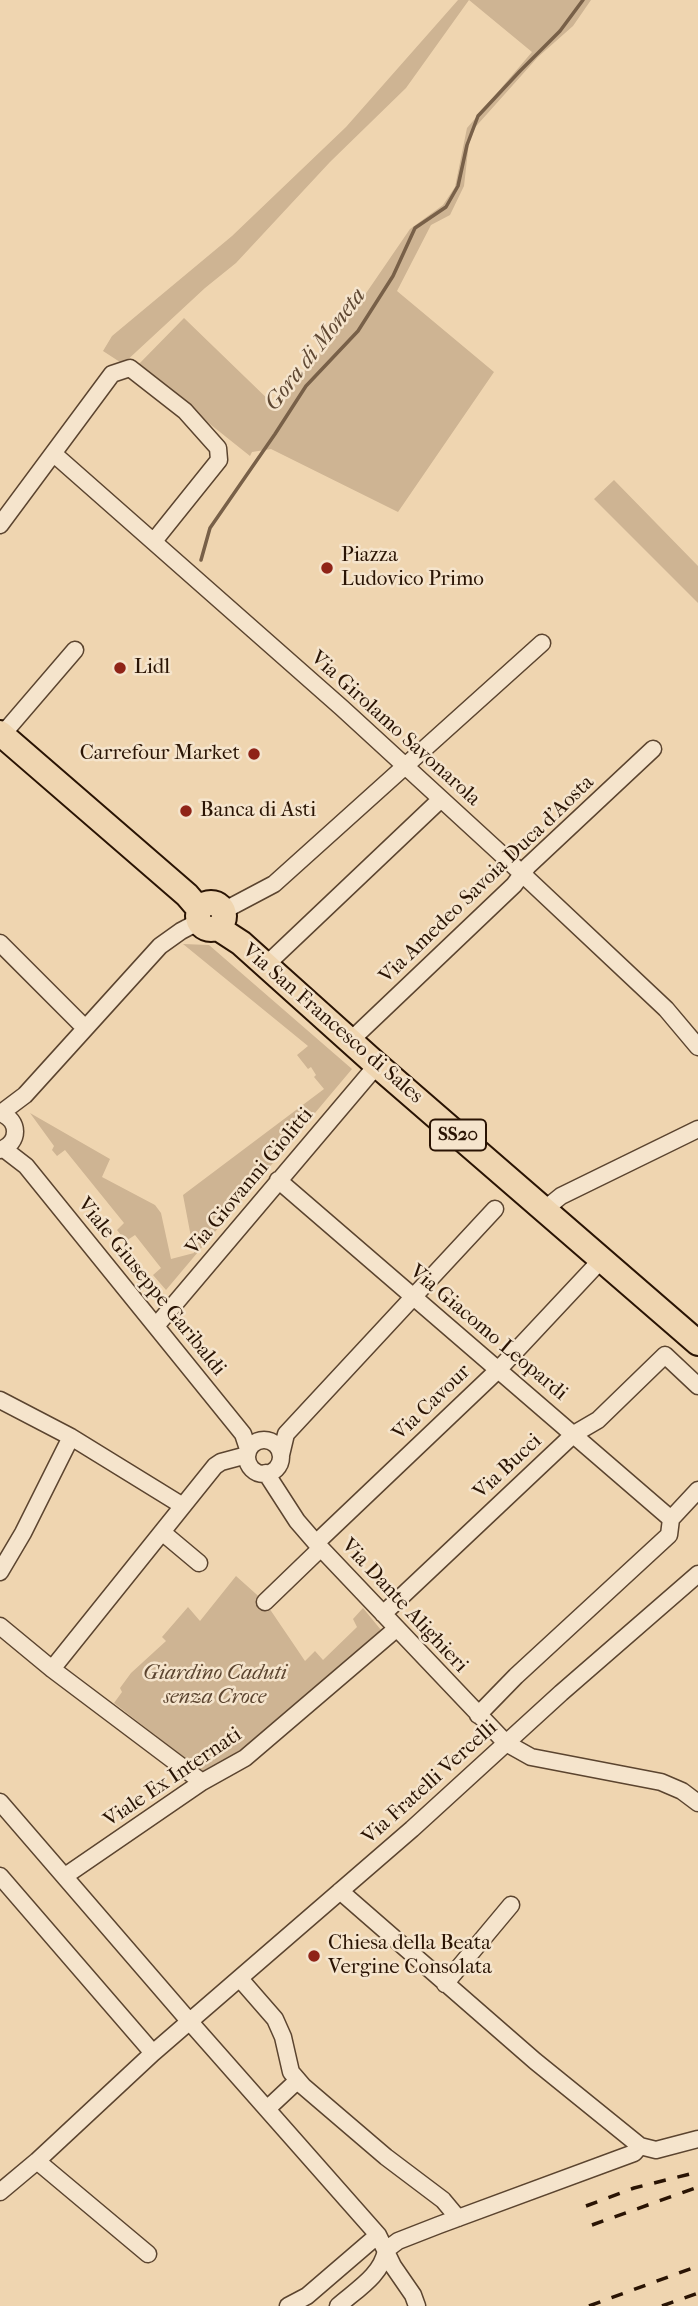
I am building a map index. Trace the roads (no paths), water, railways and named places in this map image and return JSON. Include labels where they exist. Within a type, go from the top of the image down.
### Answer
[{"type":"main road","name":"Via San Francesco di Sales","points":[[1,734],[698,1343]]},
{"type":"street","points":[[0,525],[111,374],[130,368],[185,411],[218,447],[219,460],[153,541]]},
{"type":"street","name":"Via Girolamo Savonarola","points":[[54,454],[405,765],[666,1009],[698,1046]]},
{"type":"street","points":[[0,1113],[25,1095],[160,946],[181,931],[274,884],[542,643]]},
{"type":"street","points":[[1,734],[75,650]]},
{"type":"street","name":"Via Amedeo Savoia Duca d'Aosta","points":[[350,1041],[653,748]]},
{"type":"street","points":[[266,965],[441,799]]},
{"type":"street","points":[[0,943],[85,1028]]},
{"type":"street","name":"Via Giovanni Giolitti","points":[[156,1326],[377,1065]]},
{"type":"street","points":[[6,1146],[15,1136],[14,1124],[25,1095]]},
{"type":"street","points":[[0,1113],[6,1115],[14,1124]]},
{"type":"street","points":[[545,1209],[561,1196],[698,1129]]},
{"type":"street","name":"Viale Giuseppe Garibaldi","points":[[6,1146],[26,1166],[253,1444]]},
{"type":"street","name":"Via Giacomo Leopardi","points":[[278,1180],[671,1519]]},
{"type":"street","points":[[253,1444],[250,1467],[260,1473],[275,1465],[286,1434],[495,1209]]},
{"type":"street","name":"Via Cavour","points":[[265,1602],[498,1370],[602,1259]]},
{"type":"street","name":"Via Bucci","points":[[383,1614],[574,1434],[598,1419],[665,1355],[698,1385]]},
{"type":"street","points":[[0,1400],[71,1437],[183,1506]]},
{"type":"street","points":[[52,1669],[220,1462],[253,1444],[286,1434]]},
{"type":"street","points":[[0,1572],[23,1533],[71,1437]]},
{"type":"street","points":[[253,1444],[275,1443],[275,1465]]},
{"type":"street","name":"Via Dante Alighieri","points":[[275,1465],[279,1491],[297,1521],[506,1743],[531,1757],[661,1782],[681,1791],[698,1804]]},
{"type":"street","points":[[478,1715],[516,1676],[669,1535],[671,1519],[698,1490]]},
{"type":"street","points":[[162,1532],[199,1563]]},
{"type":"street","name":"Via Fratelli Vercelli","points":[[0,2192],[153,2053],[240,1980],[698,1574]]},
{"type":"street","points":[[0,1626],[52,1669],[202,1782]]},
{"type":"street","name":"Viale Ex Internati","points":[[65,1876],[202,1782],[245,1758],[396,1629]]},
{"type":"street","points":[[0,1802],[382,2242],[393,2266],[413,2295],[416,2306]]},
{"type":"street","points":[[0,1876],[153,2053]]},
{"type":"street","points":[[341,1891],[445,1984],[640,2146],[656,2150],[698,2138]]},
{"type":"street","points":[[445,1984],[511,1905]]},
{"type":"street","points":[[240,1980],[275,2019],[283,2037],[291,2072],[298,2080],[386,2157],[450,2206],[458,2218]]},
{"type":"street","points":[[267,2109],[298,2080]]},
{"type":"street","points":[[288,2306],[312,2301],[382,2242],[398,2241],[634,2153],[640,2146]]},
{"type":"street","points":[[37,2161],[148,2254]]},
{"type":"street","points":[[338,2306],[379,2270],[384,2259],[382,2242]]},
{"type":"waterway","name":"Gora di Moneta","points":[[201,560],[210,528],[306,386],[358,331],[393,276],[415,228],[446,207],[458,186],[467,145],[478,116],[560,31],[583,0]]},
{"type":"railway","points":[[586,2206],[634,2188],[698,2172]]},
{"type":"railway","points":[[592,2225],[698,2187]]},
{"type":"railway","points":[[589,2306],[698,2266]]},
{"type":"railway","points":[[662,2306],[698,2293]]},
{"type":"place","name":"Piazza Ludovico Primo","points":[[327,568]]},
{"type":"place","name":"Lidl","points":[[120,668]]},
{"type":"place","name":"Carrefour Market","points":[[254,754]]},
{"type":"place","name":"Banca di Asti","points":[[186,811]]},
{"type":"place","name":"Chiesa della Beata Vergine Consolata","points":[[314,1956]]},
{"type":"park label","name":"Giardino Caduti senza Croce","points":[[215,1686]]}]
